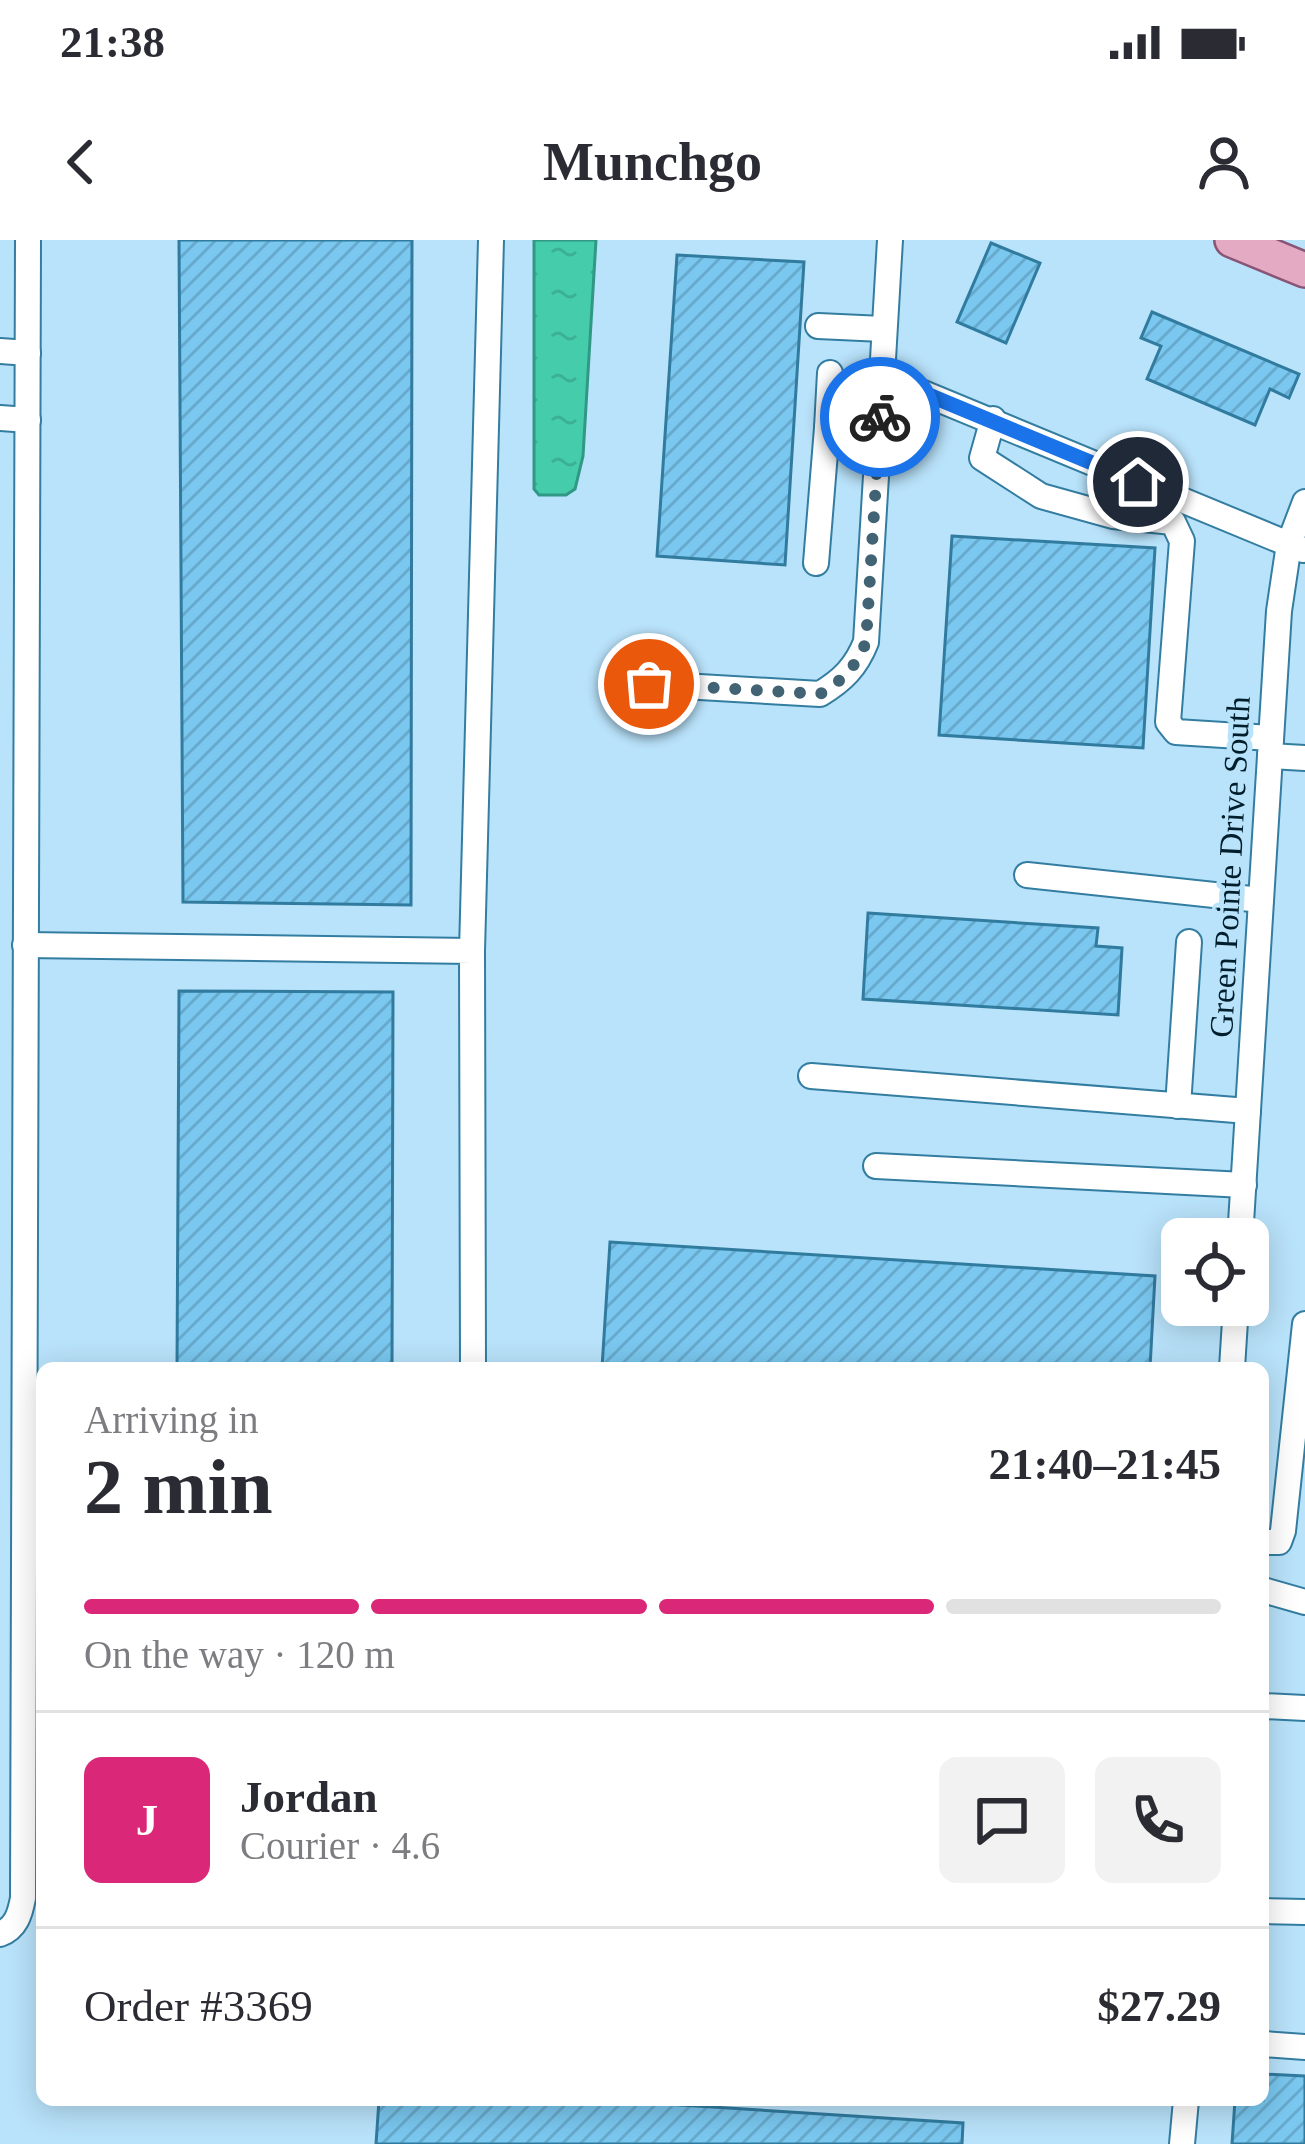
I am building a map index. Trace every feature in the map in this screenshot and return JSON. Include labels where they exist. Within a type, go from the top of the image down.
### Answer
[{"type":"main road","points":[[1232,240],[1305,270]]},
{"type":"street","points":[[5,1932],[20,1915],[33,1793],[26,945],[28,240]]},
{"type":"street","points":[[472,1362],[472,951],[491,240]]},
{"type":"street","points":[[649,684],[820,694],[844,679],[859,660],[866,642],[879,431],[893,379],[883,328],[890,240]]},
{"type":"street","points":[[818,326],[883,328]]},
{"type":"street","points":[[0,351],[28,353]]},
{"type":"street","points":[[816,563],[830,373]]},
{"type":"street","points":[[893,379],[993,419],[1178,511],[1297,547]]},
{"type":"street","points":[[0,418],[28,420]]},
{"type":"street","points":[[993,419],[982,458],[1041,496],[1113,516],[1178,511]]},
{"type":"street","points":[[827,428],[879,431]]},
{"type":"street","name":"Green Pointe Drive South","points":[[1242,1218],[1279,611],[1305,502]]},
{"type":"street","points":[[1178,511],[1182,541],[1168,722],[1176,732],[1270,747],[1305,758]]},
{"type":"street","points":[[0,678],[27,664]]},
{"type":"street","points":[[0,792],[26,794]]},
{"type":"street","points":[[1027,875],[1261,900]]},
{"type":"street","points":[[1178,1106],[1189,942]]},
{"type":"street","points":[[26,945],[472,951]]},
{"type":"street","points":[[811,1076],[1248,1111]]},
{"type":"street","points":[[876,1166],[1244,1185]]},
{"type":"street","points":[[1269,1542],[1279,1542],[1283,1532],[1305,1324]]},
{"type":"street","points":[[1232,1362],[1235,1326]]},
{"type":"street","points":[[1269,1591],[1305,1602]]},
{"type":"street","points":[[1269,1706],[1305,1708]]},
{"type":"street","points":[[1269,1911],[1305,1912]]},
{"type":"street","points":[[1269,2044],[1305,2047]]},
{"type":"street","points":[[1182,2144],[1185,2106]]},
{"type":"water","points":[[534,240],[596,240],[583,456],[575,489],[566,495],[539,495],[534,489]]},
{"type":"building","points":[[179,240],[412,240],[411,905],[183,902]]},
{"type":"building","points":[[991,243],[1040,263],[1006,343],[957,322]]},
{"type":"building","points":[[677,255],[804,262],[785,565],[657,556]]},
{"type":"building","points":[[1152,312],[1299,374],[1289,398],[1270,389],[1255,425],[1147,379],[1161,346],[1141,338]]},
{"type":"building","points":[[952,536],[1155,548],[1143,748],[939,735]]},
{"type":"building","points":[[868,913],[1098,928],[1096,946],[1122,948],[1118,1015],[863,999]]},
{"type":"building","points":[[179,991],[393,992],[392,1362],[177,1362]]},
{"type":"building","points":[[610,1242],[1155,1276],[1150,1362],[602,1362]]},
{"type":"building","points":[[1269,2074],[1305,2076],[1305,2144],[1232,2144],[1235,2106],[1269,2106]]},
{"type":"building","points":[[379,2106],[695,2106],[963,2123],[962,2144],[376,2144]]},
{"type":"way so far","points":[[649,684],[820,694],[844,679],[866,642],[880,417]]},
{"type":"route","points":[[880,417],[883,376],[1138,482]]}]
